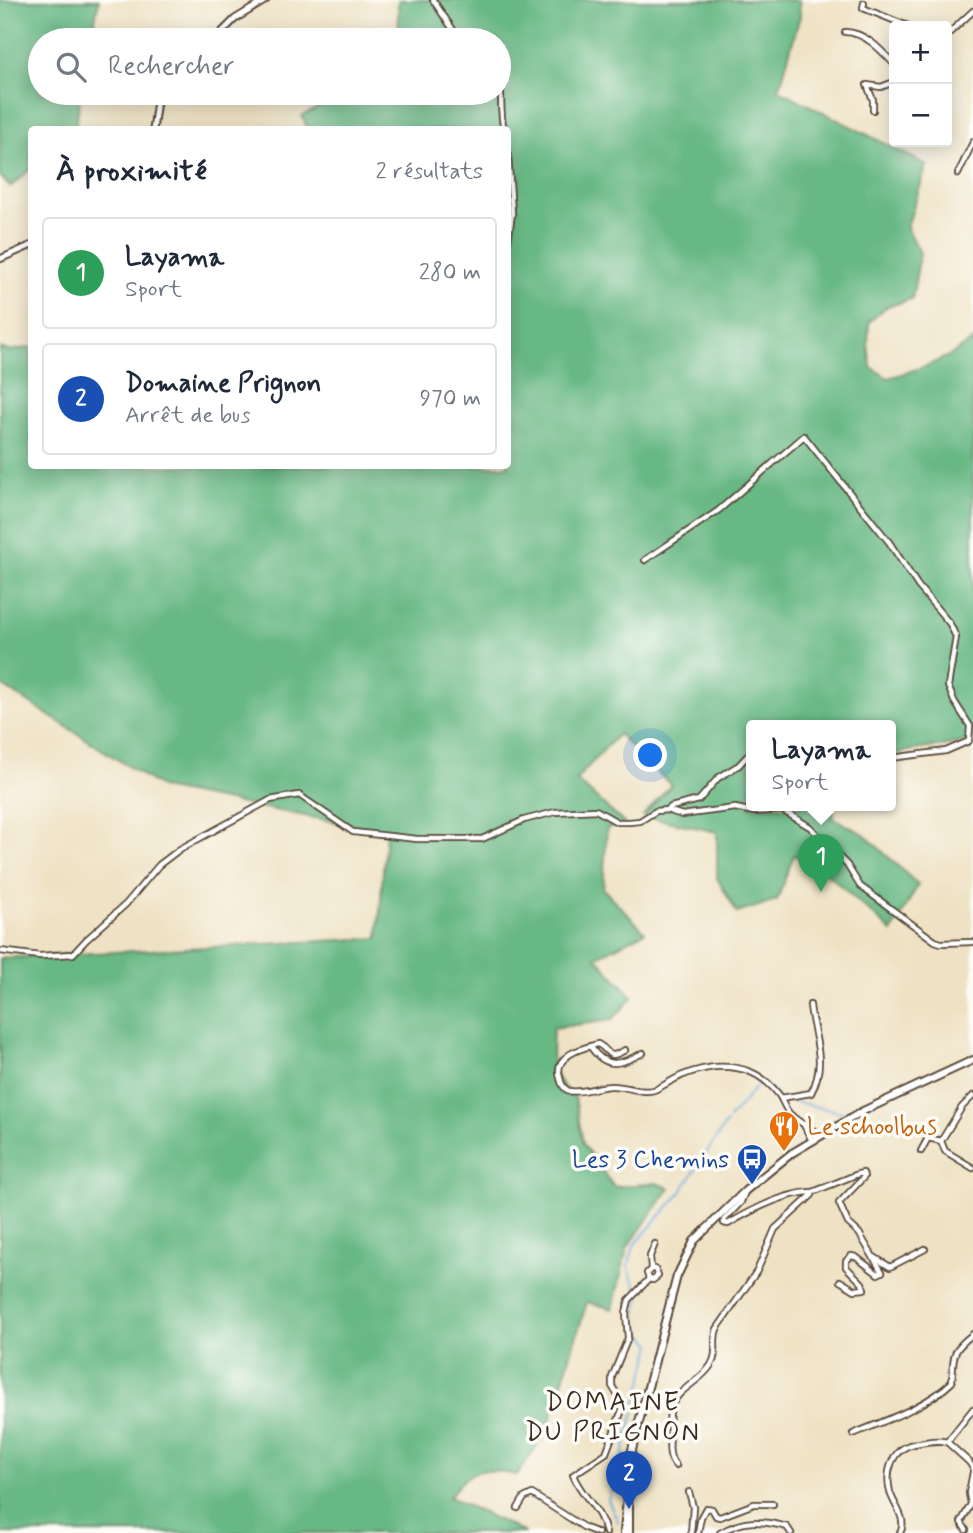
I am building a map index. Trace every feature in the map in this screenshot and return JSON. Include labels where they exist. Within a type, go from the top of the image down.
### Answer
[{"type":"main road","points":[[624,1533],[628,1479],[635,1437],[680,1267],[694,1241],[745,1191],[792,1153],[863,1111],[973,1062]]},
{"type":"main road","points":[[628,1479],[629,1533]]},
{"type":"street","points":[[226,28],[265,0]]},
{"type":"street","points":[[433,0],[452,28]]},
{"type":"street","points":[[864,3],[863,8],[896,21]]},
{"type":"street","points":[[952,30],[973,11]]},
{"type":"street","points":[[845,32],[854,32],[864,37],[889,60]]},
{"type":"street","points":[[873,110],[873,100],[867,85],[881,87],[889,84]]},
{"type":"street","points":[[154,126],[156,105]]},
{"type":"street","points":[[501,105],[502,126]]},
{"type":"street","points":[[958,174],[973,142]]},
{"type":"street","points":[[511,198],[511,220]]},
{"type":"street","points":[[0,259],[28,247]]},
{"type":"street","points":[[645,560],[719,510],[804,436],[889,542],[918,586],[950,624],[956,637],[948,682],[954,701],[970,726],[969,741],[946,751],[896,757]]},
{"type":"street","points":[[667,810],[699,800],[718,778],[746,757]]},
{"type":"street","points":[[0,951],[40,956],[73,954],[126,904],[159,865],[180,849],[270,800],[299,795],[353,832],[417,839],[482,839],[524,820],[555,812],[596,810],[617,822],[629,822],[640,821],[656,811],[667,810],[682,815],[735,807],[746,809]]},
{"type":"street","points":[[784,811],[810,827],[848,866],[860,886],[935,941],[973,942]]},
{"type":"street","points":[[781,1098],[804,1096],[811,1093],[815,1084],[820,1053],[810,1005]]},
{"type":"street","points":[[625,1050],[609,1056],[598,1044],[569,1053],[562,1061],[559,1072],[561,1081],[569,1091],[616,1086],[640,1091],[653,1090],[677,1078],[716,1067],[752,1071],[766,1080],[790,1114],[820,1136]]},
{"type":"street","points":[[590,1046],[597,1057],[606,1063],[618,1063],[643,1053]]},
{"type":"street","points":[[940,1141],[962,1107],[973,1096]]},
{"type":"street","points":[[804,1124],[812,1141]]},
{"type":"street","points":[[921,1151],[928,1138],[940,1141],[945,1151],[973,1168]]},
{"type":"street","points":[[745,1191],[741,1202],[724,1223],[728,1224],[754,1209],[863,1174],[862,1180],[839,1203],[848,1223],[859,1233],[882,1269],[880,1274],[853,1256],[846,1261],[847,1269],[864,1286],[862,1291],[840,1281]]},
{"type":"street","points":[[676,1466],[672,1462],[669,1448],[669,1411],[674,1401],[710,1368],[716,1355],[714,1335],[757,1270],[775,1229],[813,1192]]},
{"type":"street","points":[[649,1279],[647,1273],[651,1269],[650,1256],[655,1244]]},
{"type":"street","points":[[874,1257],[890,1267],[925,1250]]},
{"type":"street","points":[[606,1533],[600,1513],[582,1494],[573,1475],[606,1453],[623,1404],[612,1386],[612,1377],[628,1338],[626,1313],[629,1300],[649,1279],[653,1280],[659,1276],[657,1271],[651,1269]]},
{"type":"street","points":[[853,1434],[917,1405],[952,1382],[954,1353],[958,1346],[973,1334]]},
{"type":"street","points":[[947,1442],[973,1409]]},
{"type":"street","points":[[901,1533],[904,1524],[889,1487],[889,1470],[893,1457],[902,1448],[910,1445],[940,1440],[947,1442],[969,1461],[973,1470],[969,1493],[971,1504],[961,1522],[966,1530]]},
{"type":"street","points":[[689,1492],[693,1507],[691,1533]]},
{"type":"street","points":[[518,1508],[524,1498],[532,1494],[585,1528],[598,1533]]},
{"type":"street","points":[[698,1533],[701,1517],[708,1507],[720,1517],[754,1504],[773,1504]]},
{"type":"street","points":[[720,1533],[738,1524],[756,1520],[787,1527],[791,1533]]},
{"type":"green space","points":[[0,0],[99,0],[93,28],[28,28],[28,105],[79,105],[76,126],[28,126],[28,172],[10,187],[0,176]]},
{"type":"green space","points":[[398,0],[799,0],[800,16],[779,90],[927,165],[907,227],[920,253],[912,299],[886,307],[869,322],[868,345],[871,367],[888,378],[943,358],[973,340],[973,739],[896,754],[896,720],[746,720],[746,811],[834,811],[833,818],[864,834],[918,885],[892,932],[821,868],[794,855],[777,900],[737,913],[717,878],[717,832],[643,816],[671,785],[618,734],[576,780],[625,824],[607,828],[603,889],[645,932],[596,957],[633,997],[612,1020],[553,1028],[553,1066],[560,1082],[575,1097],[583,1144],[614,1187],[656,1183],[670,1188],[627,1248],[613,1309],[587,1302],[547,1431],[517,1475],[494,1471],[478,1472],[464,1480],[449,1497],[525,1533],[0,1533],[0,958],[378,938],[386,832],[162,788],[0,684],[0,348],[10,351],[28,348],[28,469],[511,469],[511,126],[307,126],[302,116],[323,105],[511,105],[511,28],[399,28]]},
{"type":"waterway","points":[[786,1100],[849,1114],[901,1087],[973,1056]]},
{"type":"waterway","points":[[729,1119],[760,1082],[780,1101]]},
{"type":"waterway","points":[[636,1287],[628,1267],[634,1245],[679,1195],[726,1123]]},
{"type":"waterway","points":[[618,1522],[608,1500],[611,1491],[618,1486],[625,1446],[652,1344],[641,1332],[636,1321],[640,1293]]},
{"type":"place","name":"Layama","points":[[821,892]]},
{"type":"place","name":"Le schoolbus","points":[[784,1153]]},
{"type":"place","name":"Les 3 Chemins","points":[[752,1186]]},
{"type":"place","name":"Domaine Prignon","points":[[629,1509]]},
{"type":"district","name":"DOMAINE DU PRIGNON","points":[[613,1416]]}]
